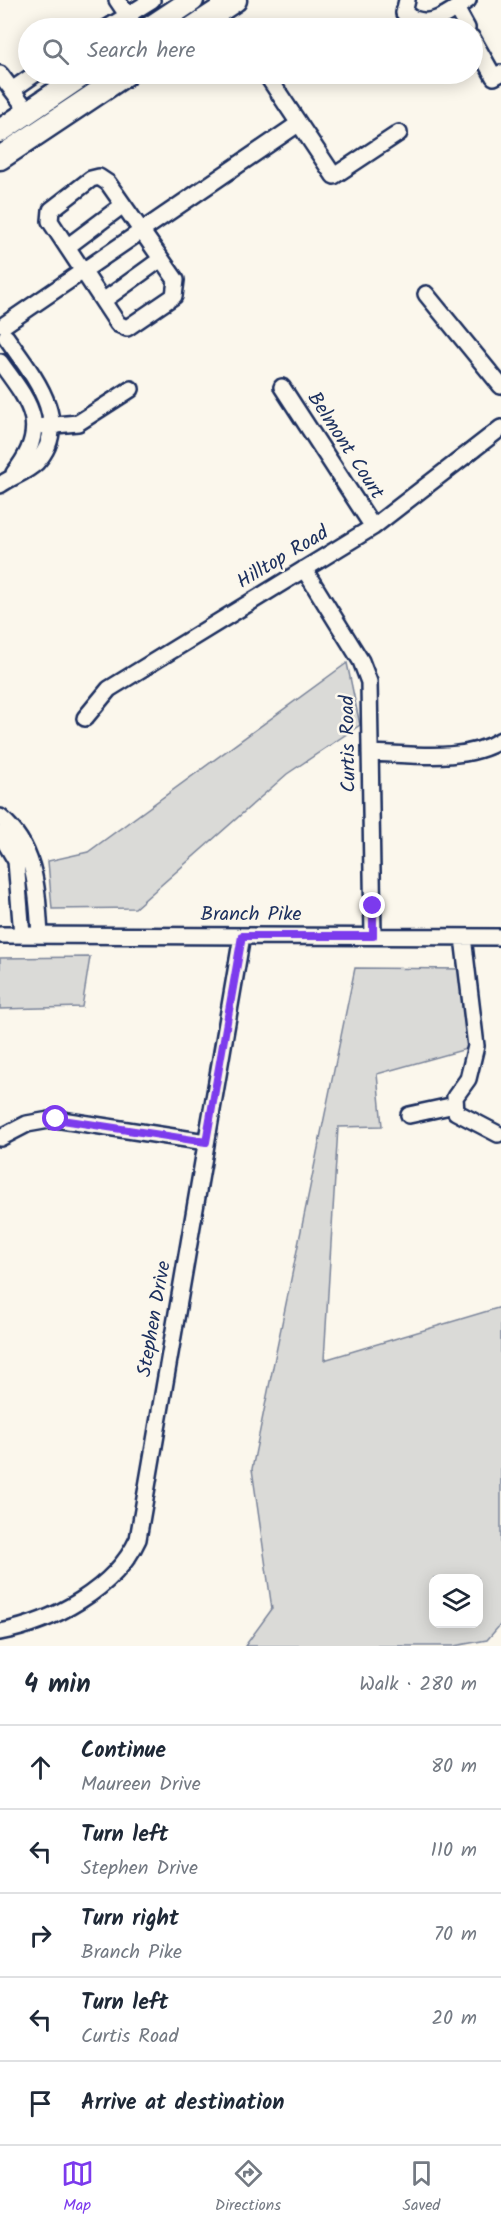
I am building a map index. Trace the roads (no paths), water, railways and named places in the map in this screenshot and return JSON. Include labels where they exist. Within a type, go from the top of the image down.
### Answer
[{"type":"highway","points":[[165,18],[192,0]]},
{"type":"highway","points":[[208,18],[236,0]]},
{"type":"highway","points":[[0,131],[69,84]]},
{"type":"highway","points":[[0,158],[111,84]]},
{"type":"street","points":[[117,0],[129,18]]},
{"type":"street","points":[[407,0],[404,13],[410,18]]},
{"type":"street","points":[[135,18],[146,1]]},
{"type":"street","points":[[437,18],[462,4]]},
{"type":"street","points":[[483,54],[498,75]]},
{"type":"street","points":[[0,74],[28,111]]},
{"type":"street","points":[[12,90],[21,84]]},
{"type":"street","points":[[272,84],[334,176],[399,133]]},
{"type":"street","points":[[5,481],[36,463],[45,449],[52,426],[47,401],[38,383],[3,333],[84,271],[298,124]]},
{"type":"street","points":[[99,177],[108,183],[123,205],[176,280],[174,296],[127,328],[118,324],[50,221],[51,210],[91,179],[99,177]]},
{"type":"street","points":[[67,246],[123,205]]},
{"type":"street","points":[[103,301],[161,259]]},
{"type":"street","points":[[426,294],[501,386]]},
{"type":"street","points":[[0,362],[29,403],[35,426],[27,455],[5,481]]},
{"type":"street","name":"Belmont Court","points":[[282,387],[373,527]]},
{"type":"street","points":[[35,426],[78,423],[131,389]]},
{"type":"street","name":"Hilltop Road","points":[[85,718],[109,689],[373,527],[501,428]]},
{"type":"street","name":"Curtis Road","points":[[304,569],[366,671],[371,694],[373,936]]},
{"type":"street","points":[[370,753],[458,754],[479,751],[501,740]]},
{"type":"street","points":[[0,817],[19,837],[32,862],[37,887],[40,935]]},
{"type":"street","points":[[0,834],[16,861],[22,935]]},
{"type":"street","name":"Branch Pike","points":[[0,935],[501,937]]},
{"type":"street","name":"Stephen Drive","points":[[0,1632],[46,1617],[98,1588],[125,1564],[138,1539],[242,936]]},
{"type":"street","points":[[463,937],[476,1046],[468,1079],[455,1097],[456,1112],[498,1134]]},
{"type":"street","points":[[409,1115],[455,1106]]},
{"type":"street","points":[[0,1138],[27,1124],[56,1119],[206,1142]]}]
